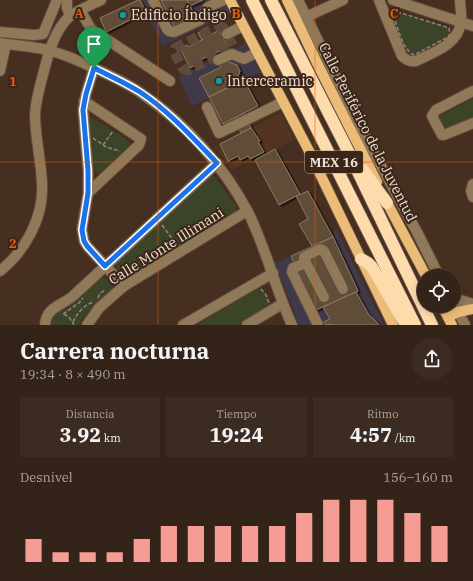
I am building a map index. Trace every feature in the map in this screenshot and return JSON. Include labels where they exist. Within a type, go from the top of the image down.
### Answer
[{"type":"highway","name":"MEX 16","points":[[252,0],[415,325]]},
{"type":"highway","name":"MEX 16","points":[[272,0],[345,145],[432,325]]},
{"type":"highway","points":[[345,145],[387,203]]},
{"type":"highway","points":[[361,259],[372,267],[406,325]]},
{"type":"main road","points":[[230,0],[256,53],[308,149],[393,325]]},
{"type":"main road","name":"Calle Periférico de la Juventud","points":[[287,0],[387,203],[422,269]]},
{"type":"main road","points":[[461,308],[473,309]]},
{"type":"street","points":[[0,32],[41,35],[45,32],[57,0]]},
{"type":"street","points":[[67,0],[68,19]]},
{"type":"street","points":[[0,270],[11,262],[26,242],[34,228],[40,206],[42,185],[35,113],[38,94],[50,50],[59,31],[68,19],[80,10],[101,0]]},
{"type":"street","points":[[153,0],[166,29],[174,32],[200,20],[208,7],[224,0]]},
{"type":"street","points":[[298,0],[368,142],[436,269]]},
{"type":"street","points":[[306,17],[343,0]]},
{"type":"street","points":[[379,0],[402,56],[408,61],[416,61],[450,43],[454,38],[461,22],[460,0]]},
{"type":"street","points":[[393,0],[473,26]]},
{"type":"street","points":[[80,10],[91,30],[170,81]]},
{"type":"street","points":[[51,17],[68,19]]},
{"type":"street","points":[[227,34],[243,26]]},
{"type":"street","points":[[0,71],[3,44],[50,50],[72,58],[122,82],[146,97],[188,132],[217,163],[247,211],[259,237],[273,273],[282,304],[292,325]]},
{"type":"street","points":[[218,60],[232,54],[244,58],[256,53]]},
{"type":"street","points":[[94,68],[84,101],[83,118],[88,160],[88,193],[82,230],[87,246],[124,286]]},
{"type":"street","points":[[473,91],[436,110],[432,116],[442,135],[473,123]]},
{"type":"street","points":[[84,101],[141,139],[139,145],[88,193]]},
{"type":"street","points":[[207,107],[220,133],[282,102]]},
{"type":"street","name":"Calle Monte Illimani","points":[[45,325],[46,316],[50,311],[69,299],[217,163]]},
{"type":"street","points":[[473,184],[471,191],[473,197]]},
{"type":"street","name":"Calle Monte Illimani","points":[[87,325],[99,308],[124,286],[247,211]]},
{"type":"street","points":[[298,267],[304,257],[320,249],[323,250],[343,289]]},
{"type":"street","points":[[298,267],[324,297]]},
{"type":"street","points":[[298,267],[314,324]]},
{"type":"street","points":[[184,325],[273,273]]},
{"type":"street","points":[[461,300],[473,304]]},
{"type":"street","points":[[247,325],[282,304]]},
{"type":"street","points":[[459,313],[465,325]]},
{"type":"path","points":[[397,13],[449,28],[450,34],[448,37],[414,55],[409,52],[405,46],[393,15],[397,13]]},
{"type":"path","points":[[103,145],[113,131]]},
{"type":"path","points":[[88,134],[106,147],[124,152]]},
{"type":"path","points":[[160,223],[178,247]]},
{"type":"path","points":[[259,289],[263,290],[266,295],[269,304],[268,306]]},
{"type":"path","points":[[59,314],[70,317],[74,325]]},
{"type":"shaded area","points":[[140,0],[224,0],[230,13],[163,46]]},
{"type":"shaded area","points":[[245,43],[260,72],[192,106],[178,76]]},
{"type":"shaded area","points":[[281,113],[294,140],[232,170],[214,147]]},
{"type":"shaded area","points":[[336,229],[384,325],[299,325],[275,263],[333,237]]},
{"type":"green space","points":[[397,13],[449,28],[450,34],[448,37],[414,55],[410,52],[401,39],[393,15]]},
{"type":"green space","points":[[473,99],[473,117],[445,131],[438,120],[439,116]]},
{"type":"green space","points":[[92,118],[125,138],[130,143],[130,146],[101,174],[97,173],[95,170],[87,120]]},
{"type":"green space","points":[[213,176],[236,206],[236,212],[132,276],[125,277],[116,270],[117,263],[210,177]]},
{"type":"green space","points":[[101,277],[110,281],[113,289],[83,317],[79,325],[47,325],[54,312],[65,310],[98,278]]},
{"type":"green space","points":[[259,289],[267,296],[268,306],[238,325],[197,325],[255,290]]},
{"type":"building","name":"Edificio Índigo","points":[[140,0],[146,12],[106,32],[100,18]]},
{"type":"building","points":[[161,0],[187,0],[197,19],[176,30]]},
{"type":"building","points":[[187,0],[203,0],[190,6]]},
{"type":"building","points":[[207,28],[211,36],[202,40],[198,33]]},
{"type":"building","points":[[219,30],[228,47],[196,62],[197,64],[190,68],[180,48],[187,45],[189,47]]},
{"type":"building","name":"Interceramic","points":[[220,59],[237,65],[240,71],[235,84],[209,97],[199,78],[221,67],[219,63]]},
{"type":"building","points":[[244,80],[258,106],[223,124],[209,97]]},
{"type":"building","points":[[244,113],[251,128],[241,133],[234,118]]},
{"type":"building","points":[[251,128],[260,141],[258,142],[264,152],[250,159],[248,156],[240,160],[238,156],[228,161],[220,144]]},
{"type":"building","points":[[275,149],[300,194],[279,205],[255,160]]},
{"type":"building","points":[[308,191],[333,237],[312,246],[299,224],[308,219],[296,196]]},
{"type":"building","points":[[333,237],[358,291],[316,310],[291,256]]},
{"type":"building","points":[[356,292],[369,315],[379,325],[326,325],[324,322],[330,319],[323,307]]},
{"type":"tunnel","points":[[219,26],[223,27],[233,46],[231,49],[188,70],[183,69],[174,52],[175,48],[219,26]]},
{"type":"place","name":"Edificio Índigo","points":[[123,15]]},
{"type":"place","name":"Interceramic","points":[[219,81]]},
{"type":"route","points":[[94,68],[141,93],[188,132],[217,163],[105,266],[87,246],[84,241],[82,230],[88,193],[88,160],[83,110],[84,101],[94,68]]}]
